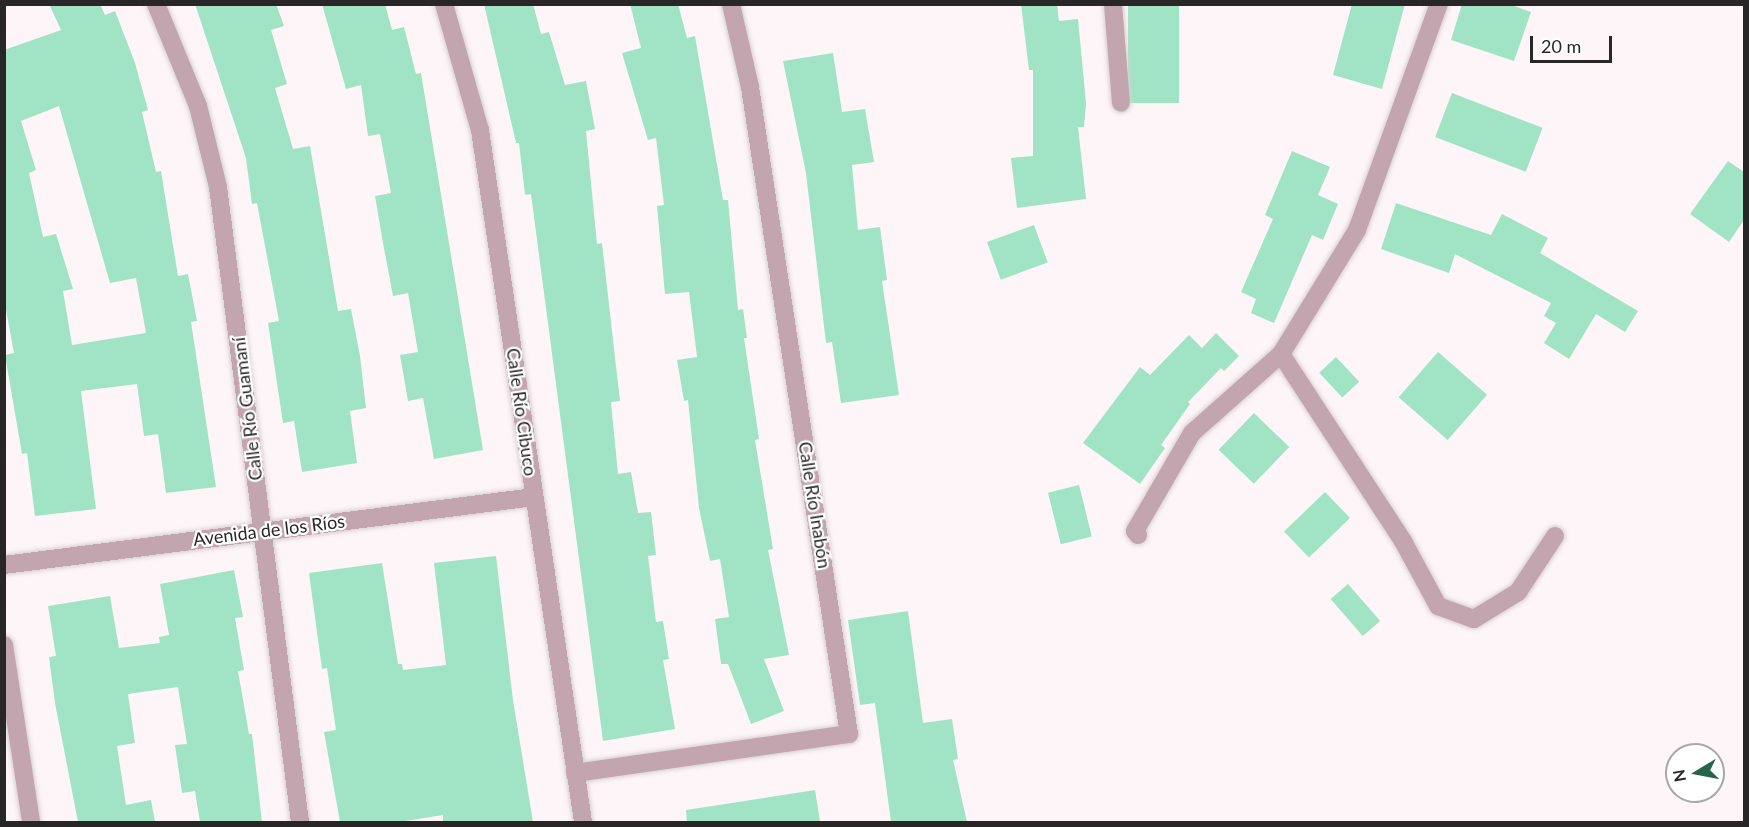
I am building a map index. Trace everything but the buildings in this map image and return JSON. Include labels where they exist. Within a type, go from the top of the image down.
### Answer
[{"type":"street","name":"Calle Río Guamaní","points":[[156,4],[198,106],[218,187],[300,822]]},
{"type":"street","name":"Calle Río Cibuco","points":[[444,4],[480,130],[583,822]]},
{"type":"street","name":"Calle Río Inabón","points":[[575,773],[849,734],[750,87],[732,4]]},
{"type":"street","points":[[1113,4],[1121,103]]},
{"type":"street","points":[[1138,535],[1135,531],[1192,433],[1281,354],[1357,230],[1439,4]]},
{"type":"street","points":[[1281,354],[1404,543],[1438,606],[1474,619],[1483,614],[1518,592],[1555,536]]},
{"type":"street","name":"Avenida de los Ríos","points":[[4,565],[534,497]]},
{"type":"street","points":[[4,645],[31,822]]}]
